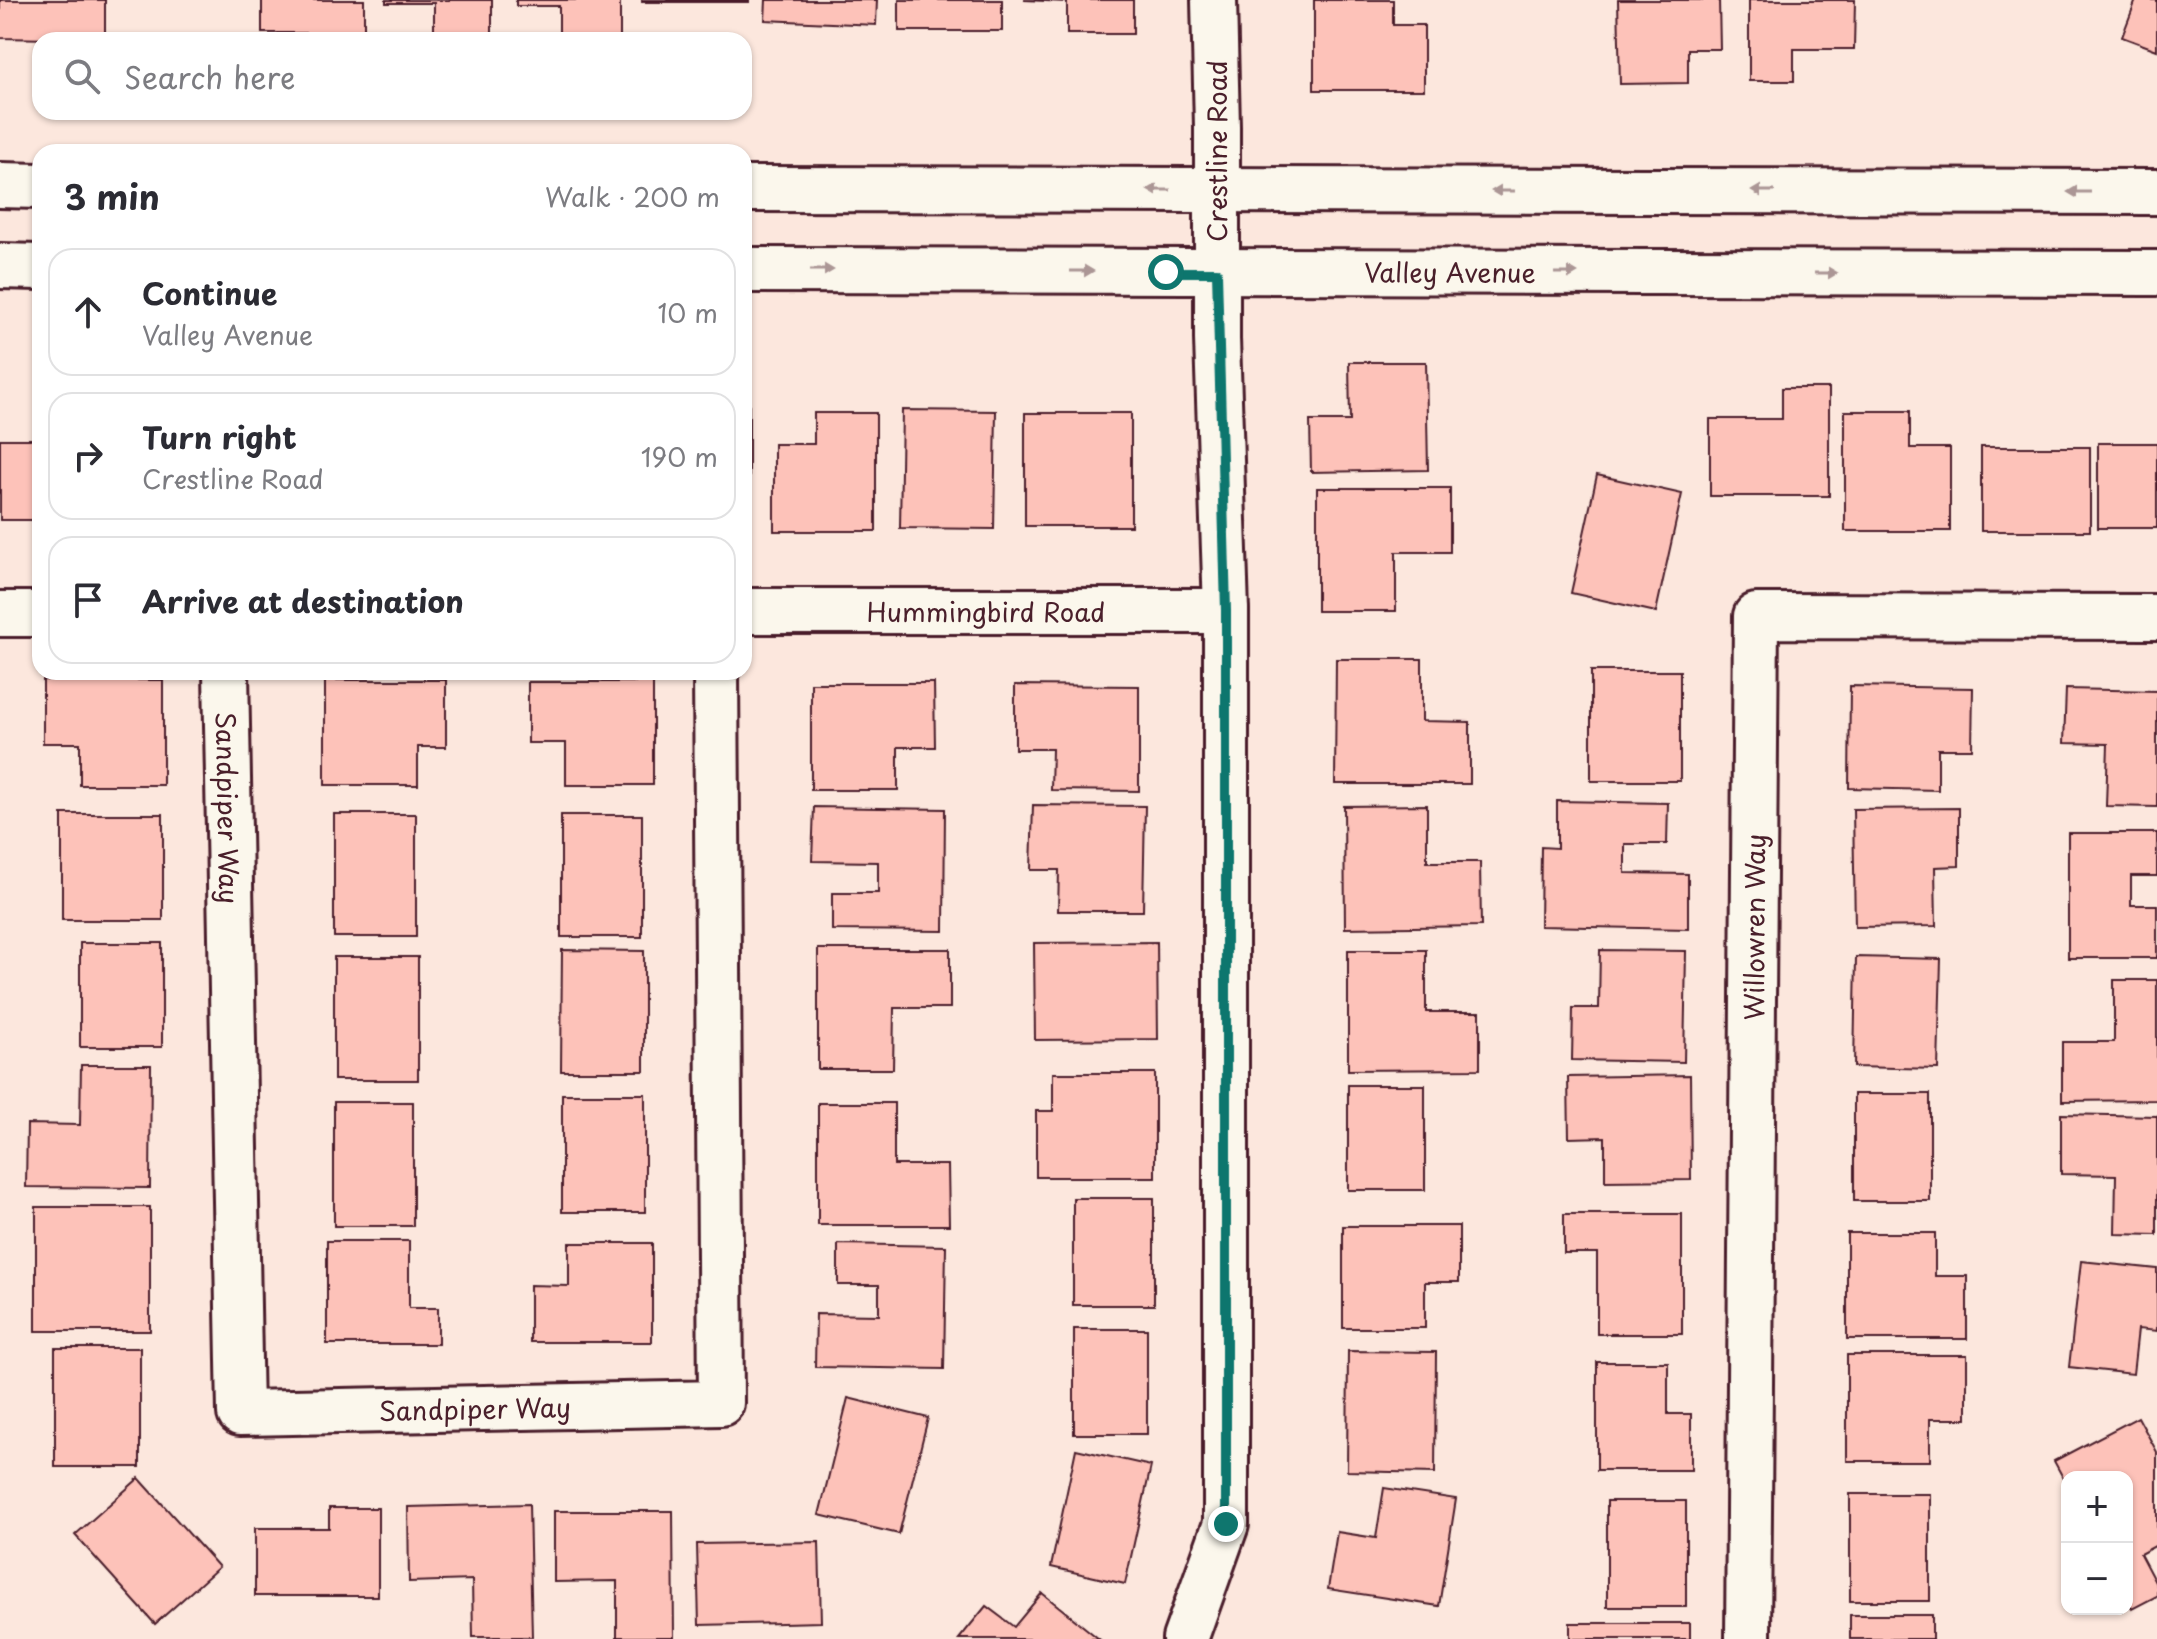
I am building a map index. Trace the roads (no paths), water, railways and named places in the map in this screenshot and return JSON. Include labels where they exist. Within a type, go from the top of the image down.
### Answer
[{"type":"street","name":"Crestline Road","points":[[1185,1639],[1226,1524],[1226,611],[1214,0]]},
{"type":"street","points":[[0,185],[32,186]]},
{"type":"street","points":[[752,189],[2157,192]]},
{"type":"street","points":[[0,266],[32,267]]},
{"type":"street","name":"Valley Avenue","points":[[752,270],[2157,273]]},
{"type":"street","name":"Hummingbird Road","points":[[752,611],[1226,611]]},
{"type":"street","points":[[0,614],[32,614]]},
{"type":"street","name":"Willowren Way","points":[[1748,1639],[1756,616],[2157,617]]},
{"type":"street","name":"Sandpiper Way","points":[[226,680],[240,1413],[721,1403],[716,680]]}]
